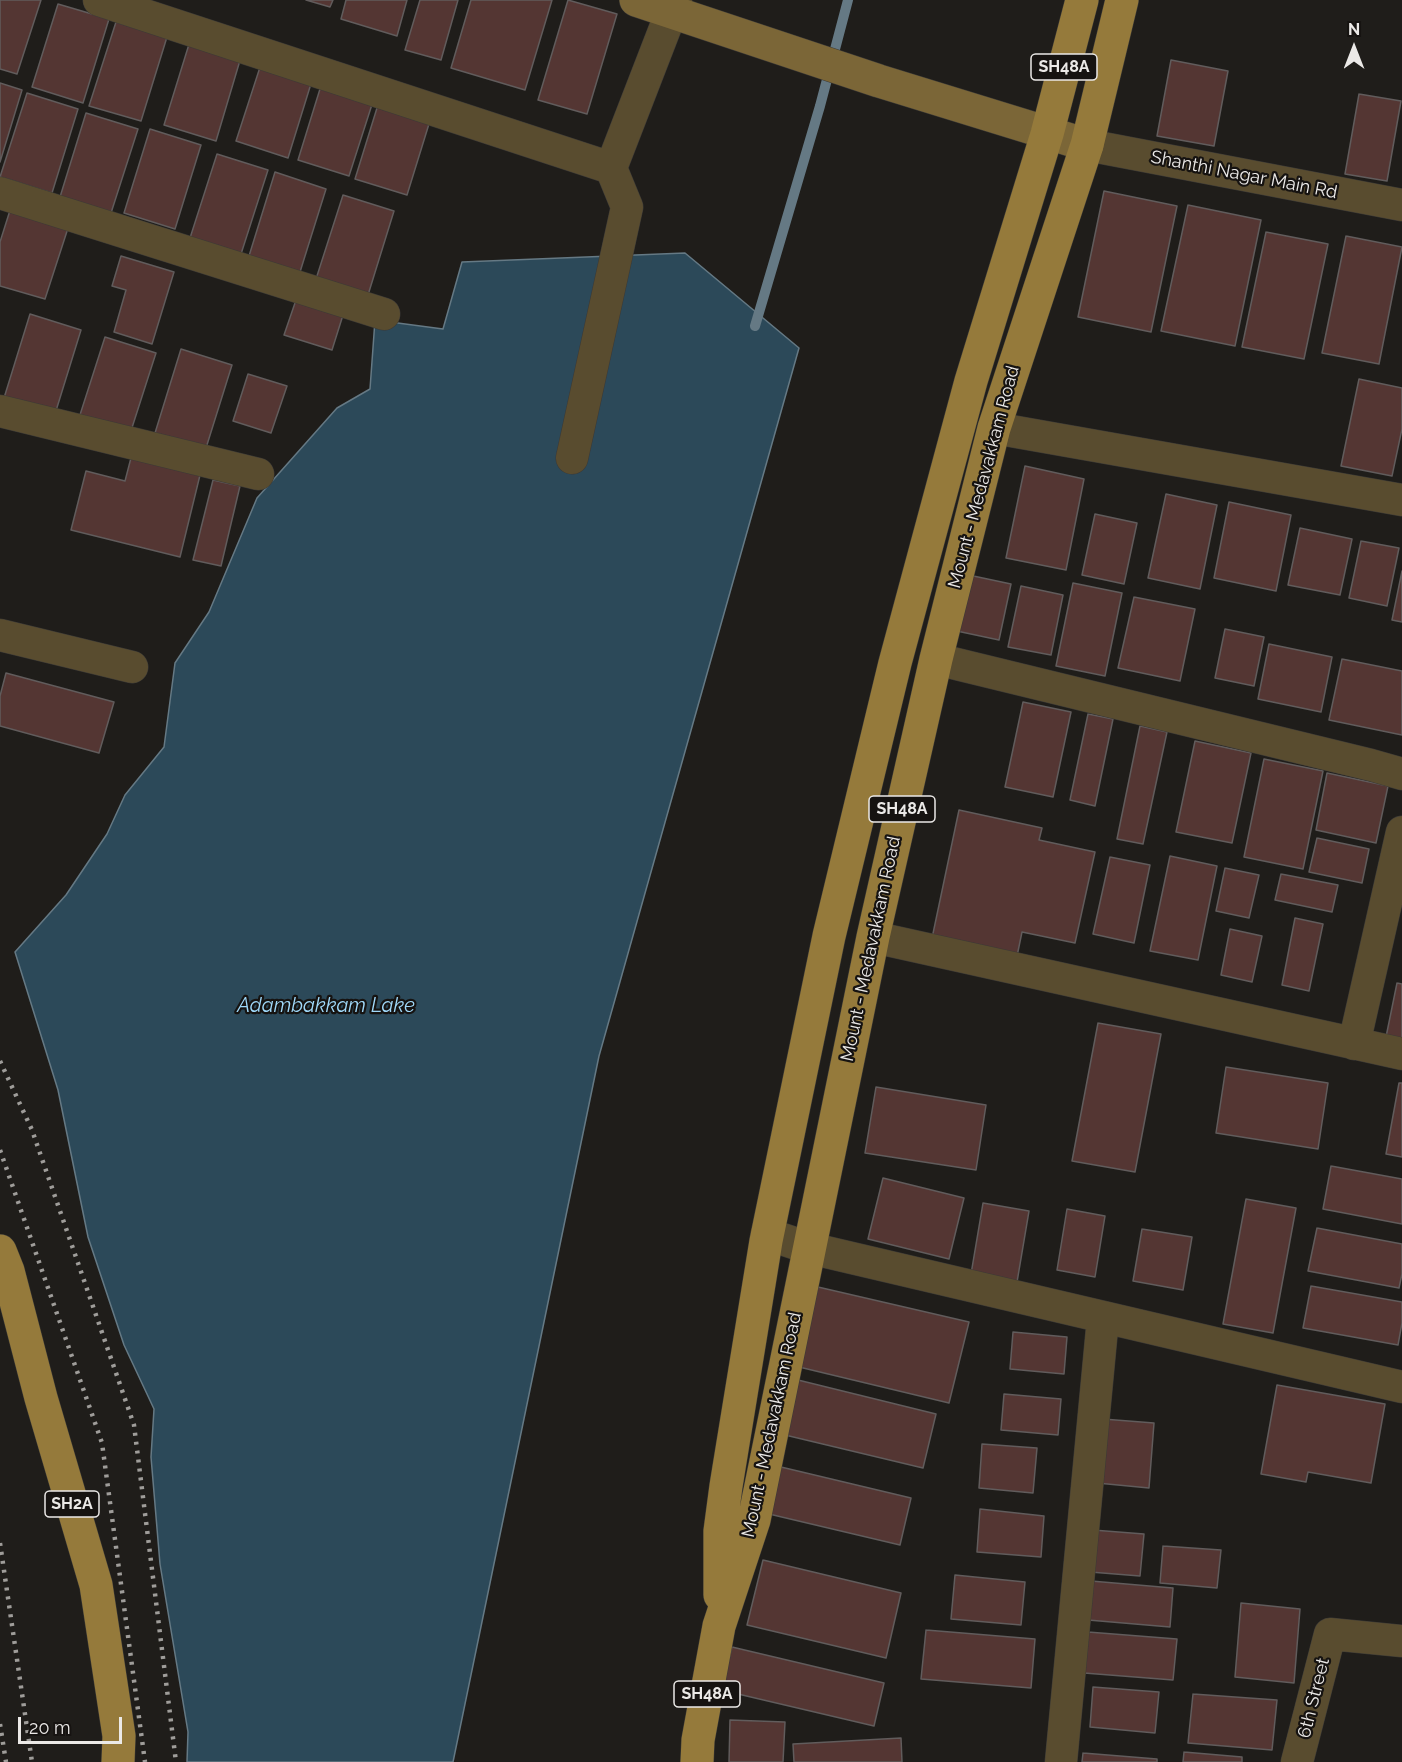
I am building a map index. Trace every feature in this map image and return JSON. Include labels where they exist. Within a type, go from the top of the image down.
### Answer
[{"type":"main road","name":"Mount - Medavakkam Road","points":[[719,1626],[720,1531],[726,1486],[767,1234],[829,936],[895,663],[971,381],[1047,134],[1082,0]]},
{"type":"main road","name":"Mount - Medavakkam Road","points":[[697,1762],[698,1740],[719,1626],[754,1520],[873,937],[936,659],[994,428],[1087,145],[1122,0]]},
{"type":"main road","name":"SH2A","points":[[0,1251],[8,1271],[41,1398],[96,1585],[119,1736],[118,1762]]},
{"type":"street","points":[[99,0],[611,168]]},
{"type":"street","points":[[636,0],[674,5],[764,42],[879,81],[1087,145]]},
{"type":"street","points":[[572,458],[627,207],[611,168],[674,5]]},
{"type":"street","name":"Shanthi Nagar Main Rd","points":[[1087,145],[1402,205]]},
{"type":"street","points":[[0,193],[384,314]]},
{"type":"street","points":[[0,411],[258,474]]},
{"type":"street","points":[[994,428],[1402,500]]},
{"type":"street","points":[[0,635],[132,667]]},
{"type":"street","points":[[936,659],[1402,774]]},
{"type":"street","points":[[1354,1044],[1402,832]]},
{"type":"street","points":[[873,937],[1402,1054]]},
{"type":"street","points":[[767,1234],[810,1248],[1402,1387]]},
{"type":"street","points":[[1061,1762],[1102,1318]]},
{"type":"street","name":"6th Street","points":[[1298,1762],[1330,1634],[1402,1641]]},
{"type":"water","name":"Adambakkam Lake","points":[[685,253],[799,348],[599,1056],[453,1762],[187,1762],[188,1732],[160,1564],[151,1457],[154,1409],[124,1345],[88,1237],[58,1090],[15,952],[66,895],[107,834],[125,795],[164,747],[175,663],[209,612],[257,498],[337,408],[370,389],[375,320],[443,329],[462,262]]},
{"type":"building","points":[[0,0],[41,0],[17,74],[0,69]]},
{"type":"building","points":[[306,0],[333,0],[330,7]]},
{"type":"building","points":[[346,0],[407,0],[397,36],[341,19]]},
{"type":"building","points":[[420,0],[458,0],[441,60],[405,50]]},
{"type":"building","points":[[471,0],[552,0],[525,90],[451,68]]},
{"type":"building","points":[[568,0],[617,14],[587,114],[538,100]]},
{"type":"building","points":[[58,4],[109,19],[83,103],[32,87]]},
{"type":"building","points":[[116,22],[167,37],[141,121],[89,106]]},
{"type":"building","points":[[190,41],[241,57],[216,141],[164,125]]},
{"type":"building","points":[[263,58],[314,74],[288,158],[236,141]]},
{"type":"building","points":[[1171,60],[1228,71],[1214,146],[1157,136]]},
{"type":"building","points":[[324,76],[376,92],[349,176],[298,160]]},
{"type":"building","points":[[0,83],[22,90],[0,162]]},
{"type":"building","points":[[27,93],[78,109],[52,193],[0,177]]},
{"type":"building","points":[[1359,94],[1401,101],[1387,181],[1345,174]]},
{"type":"building","points":[[381,95],[433,111],[407,195],[355,179]]},
{"type":"building","points":[[86,113],[138,129],[111,213],[60,197]]},
{"type":"building","points":[[150,129],[201,145],[175,229],[124,213]]},
{"type":"building","points":[[217,154],[268,170],[241,254],[190,238]]},
{"type":"building","points":[[275,172],[326,189],[300,272],[249,256]]},
{"type":"building","points":[[1104,191],[1177,206],[1151,332],[1078,317]]},
{"type":"building","points":[[343,195],[394,211],[368,295],[316,279]]},
{"type":"building","points":[[12,204],[70,222],[45,299],[0,286],[0,242]]},
{"type":"building","points":[[1188,205],[1261,220],[1235,346],[1161,331]]},
{"type":"building","points":[[1266,232],[1328,244],[1304,359],[1242,347]]},
{"type":"building","points":[[1346,236],[1402,247],[1379,364],[1322,353]]},
{"type":"building","points":[[121,256],[174,272],[152,344],[114,332],[126,290],[112,286]]},
{"type":"building","points":[[296,300],[343,315],[332,350],[284,335]]},
{"type":"building","points":[[30,314],[81,330],[55,414],[4,398]]},
{"type":"building","points":[[105,337],[156,353],[129,437],[78,421]]},
{"type":"building","points":[[181,349],[232,365],[206,448],[155,433]]},
{"type":"building","points":[[248,374],[287,386],[271,433],[233,421]]},
{"type":"building","points":[[1359,379],[1402,388],[1402,429],[1392,476],[1341,466]]},
{"type":"building","points":[[132,454],[201,471],[180,557],[71,530],[86,471],[125,481]]},
{"type":"building","points":[[1025,466],[1084,479],[1066,570],[1006,558]]},
{"type":"building","points":[[213,480],[240,486],[221,566],[193,560]]},
{"type":"building","points":[[1166,494],[1217,505],[1200,589],[1148,578]]},
{"type":"building","points":[[1229,502],[1291,515],[1276,591],[1214,578]]},
{"type":"building","points":[[1095,514],[1137,523],[1124,584],[1082,575]]},
{"type":"building","points":[[1300,528],[1352,539],[1340,595],[1288,585]]},
{"type":"building","points":[[1361,541],[1399,548],[1387,606],[1349,598]]},
{"type":"building","points":[[1402,571],[1402,622],[1392,620]]},
{"type":"building","points":[[964,574],[1011,584],[999,640],[952,630]]},
{"type":"building","points":[[1073,583],[1122,593],[1105,676],[1056,666]]},
{"type":"building","points":[[1021,586],[1063,595],[1051,655],[1008,647]]},
{"type":"building","points":[[1134,597],[1195,609],[1180,681],[1118,668]]},
{"type":"building","points":[[1225,629],[1264,637],[1254,686],[1215,678]]},
{"type":"building","points":[[1269,644],[1332,657],[1321,712],[1258,699]]},
{"type":"building","points":[[1342,659],[1402,671],[1402,735],[1329,720]]},
{"type":"building","points":[[6,673],[114,702],[99,753],[0,726],[0,696]]},
{"type":"building","points":[[1023,702],[1071,712],[1053,797],[1005,787]]},
{"type":"building","points":[[1088,714],[1113,719],[1095,806],[1070,800]]},
{"type":"building","points":[[1140,726],[1167,732],[1143,844],[1117,839]]},
{"type":"building","points":[[1195,741],[1251,753],[1232,843],[1176,832]]},
{"type":"building","points":[[1264,759],[1323,771],[1303,869],[1244,857]]},
{"type":"building","points":[[1327,773],[1388,786],[1376,843],[1316,830]]},
{"type":"building","points":[[959,810],[1042,828],[1039,840],[1095,852],[1075,943],[1022,932],[1016,961],[931,943]]},
{"type":"building","points":[[1317,838],[1369,849],[1362,883],[1309,872]]},
{"type":"building","points":[[1170,856],[1217,866],[1198,960],[1150,951]]},
{"type":"building","points":[[1110,857],[1150,865],[1134,943],[1093,934]]},
{"type":"building","points":[[1225,868],[1259,875],[1249,918],[1216,911]]},
{"type":"building","points":[[1281,874],[1338,885],[1332,912],[1275,900]]},
{"type":"building","points":[[1295,918],[1323,924],[1309,991],[1282,985]]},
{"type":"building","points":[[1230,929],[1262,936],[1252,982],[1221,975]]},
{"type":"building","points":[[1397,983],[1402,984],[1402,1040],[1386,1037]]},
{"type":"building","points":[[1098,1023],[1161,1034],[1135,1172],[1072,1161]]},
{"type":"building","points":[[1226,1067],[1328,1083],[1318,1149],[1216,1133]]},
{"type":"building","points":[[1399,1083],[1402,1083],[1402,1157],[1386,1154]]},
{"type":"building","points":[[876,1087],[986,1105],[976,1170],[865,1153]]},
{"type":"building","points":[[1331,1166],[1402,1179],[1402,1224],[1323,1209]]},
{"type":"building","points":[[883,1178],[964,1198],[949,1259],[868,1239]]},
{"type":"building","points":[[1246,1199],[1296,1208],[1273,1333],[1223,1324]]},
{"type":"building","points":[[983,1203],[1029,1211],[1017,1282],[971,1274]]},
{"type":"building","points":[[1067,1209],[1105,1216],[1095,1277],[1057,1270]]},
{"type":"building","points":[[1317,1228],[1402,1244],[1402,1274],[1399,1288],[1308,1271]]},
{"type":"building","points":[[1142,1229],[1192,1237],[1183,1290],[1133,1281]]},
{"type":"building","points":[[1311,1286],[1402,1302],[1402,1323],[1398,1345],[1303,1328]]},
{"type":"building","points":[[818,1287],[969,1322],[949,1403],[799,1367]]},
{"type":"building","points":[[1013,1332],[1067,1337],[1064,1374],[1010,1369]]},
{"type":"building","points":[[798,1380],[936,1414],[923,1468],[785,1435]]},
{"type":"building","points":[[1277,1385],[1385,1404],[1371,1483],[1308,1472],[1306,1482],[1261,1474]]},
{"type":"building","points":[[1004,1394],[1061,1399],[1058,1435],[1001,1430]]},
{"type":"building","points":[[1103,1419],[1154,1423],[1149,1488],[1097,1483]]},
{"type":"building","points":[[982,1444],[1037,1448],[1033,1493],[979,1488]]},
{"type":"building","points":[[781,1467],[911,1498],[900,1545],[769,1514]]},
{"type":"building","points":[[980,1509],[1044,1516],[1041,1557],[977,1552]]},
{"type":"building","points":[[1093,1530],[1144,1534],[1140,1576],[1090,1572]]},
{"type":"building","points":[[1163,1546],[1221,1550],[1217,1588],[1160,1583]]},
{"type":"building","points":[[763,1560],[901,1593],[886,1658],[747,1625]]},
{"type":"building","points":[[955,1575],[1025,1582],[1021,1625],[951,1619]]},
{"type":"building","points":[[1091,1581],[1173,1588],[1170,1627],[1088,1620]]},
{"type":"building","points":[[1241,1603],[1300,1609],[1294,1683],[1235,1677]]},
{"type":"building","points":[[926,1630],[1035,1639],[1031,1688],[921,1679]]},
{"type":"building","points":[[1088,1632],[1177,1639],[1173,1680],[1084,1673]]},
{"type":"building","points":[[732,1647],[884,1683],[874,1726],[721,1690]]},
{"type":"building","points":[[1093,1687],[1159,1692],[1155,1733],[1090,1727]]},
{"type":"building","points":[[1193,1694],[1277,1700],[1272,1750],[1188,1743]]},
{"type":"building","points":[[730,1720],[785,1722],[783,1762],[729,1762]]},
{"type":"building","points":[[901,1738],[902,1762],[794,1762],[793,1744]]},
{"type":"building","points":[[1184,1752],[1242,1757],[1242,1762],[1183,1762]]},
{"type":"building","points":[[1083,1753],[1157,1759],[1157,1762],[1082,1762]]},
{"type":"waterway","points":[[755,326],[820,106],[848,0]]},
{"type":"railway","points":[[0,1061],[32,1130],[134,1425],[176,1762]]},
{"type":"railway","points":[[0,1150],[102,1443],[145,1762]]},
{"type":"railway","points":[[0,1543],[32,1762]]},
{"type":"railway","points":[[0,1724],[6,1762]]}]
